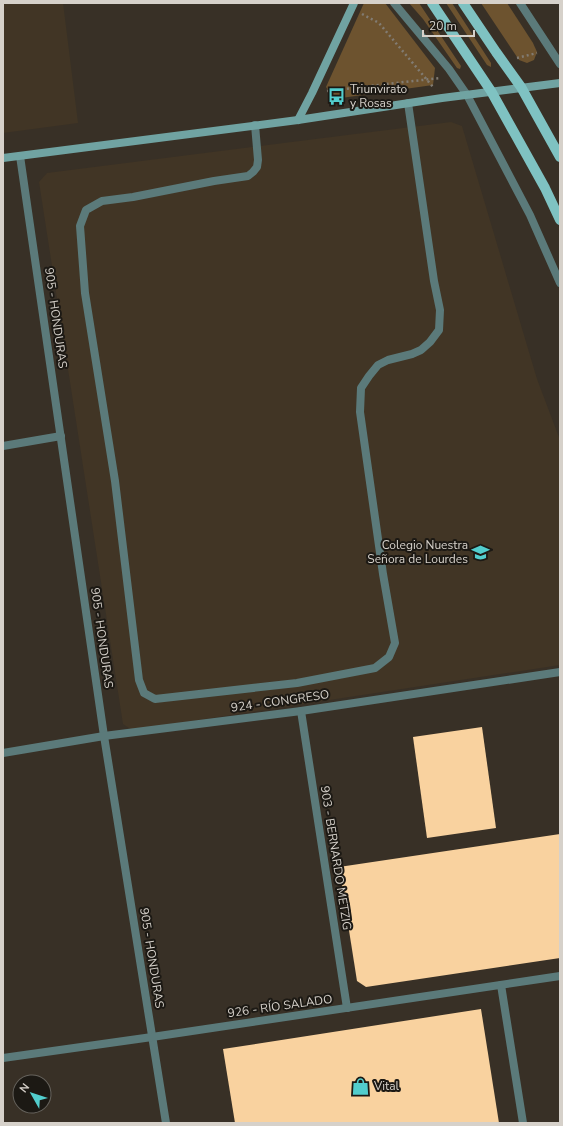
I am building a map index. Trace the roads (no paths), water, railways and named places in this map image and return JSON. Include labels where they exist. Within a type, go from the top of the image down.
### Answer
[{"type":"main road","points":[[432,3],[491,91],[545,188],[560,220]]},
{"type":"main road","points":[[463,3],[521,87],[560,157]]},
{"type":"main road","points":[[298,120],[353,6]]},
{"type":"main road","points":[[3,158],[255,126],[491,91],[560,83]]},
{"type":"street","points":[[394,3],[453,75],[467,95],[530,215],[560,283]]},
{"type":"street","points":[[520,3],[560,64]]},
{"type":"street","points":[[255,126],[258,160],[257,167],[248,176],[133,197],[102,201],[86,210],[80,226],[85,293],[115,481],[138,680],[144,693],[154,699],[297,683],[376,668],[389,657],[395,643],[383,574],[360,412],[361,388],[368,376],[378,365],[388,360],[412,354],[421,350],[430,342],[439,330],[440,310],[434,281],[408,103]]},
{"type":"street","name":"905 - HONDURAS","points":[[20,156],[104,736],[166,1123]]},
{"type":"street","points":[[3,446],[61,436]]},
{"type":"street","name":"924 - CONGRESO","points":[[3,753],[104,736],[301,711],[560,672]]},
{"type":"street","name":"903 - BERNARDO METZIG","points":[[301,711],[347,1008]]},
{"type":"street","name":"926 - RÍO SALADO","points":[[3,1058],[560,976]]},
{"type":"street","points":[[501,985],[523,1123]]},
{"type":"place","name":"Triunvirato y Rosas","points":[[337,96]]},
{"type":"place","name":"Colegio Nuestra Señora de Lourdes","points":[[481,552]]},
{"type":"place","name":"Vital","points":[[361,1086]]}]
